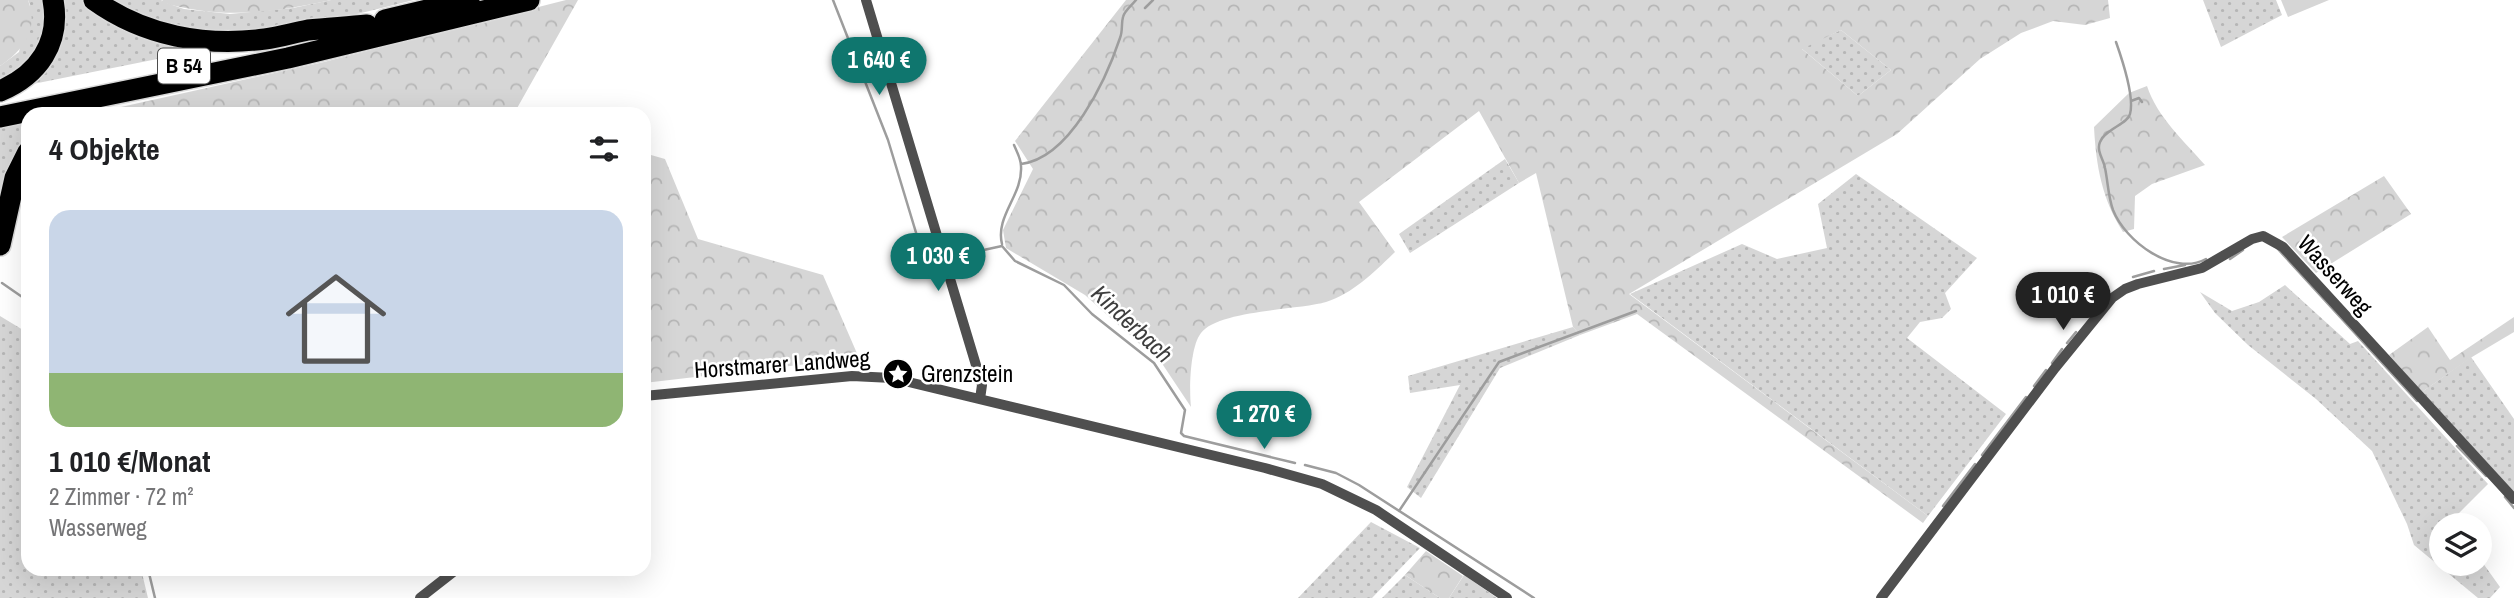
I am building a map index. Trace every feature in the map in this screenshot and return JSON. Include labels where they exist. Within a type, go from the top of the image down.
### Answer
[{"type":"highway","points":[[0,91],[23,79],[46,54],[54,32],[53,0]]},
{"type":"highway","points":[[94,0],[125,19],[151,30],[213,42],[260,40],[307,30],[367,25]]},
{"type":"highway","name":"B 54","points":[[0,102],[188,65],[469,0]]},
{"type":"highway","name":"B 54","points":[[50,107],[359,42],[529,0]]},
{"type":"highway","points":[[102,107],[205,76]]},
{"type":"highway","name":"B 54","points":[[0,117],[21,113]]},
{"type":"highway","points":[[0,245],[15,178],[21,166]]},
{"type":"street","points":[[866,0],[982,385],[980,399]]},
{"type":"street","name":"Wasserweg","points":[[1881,598],[2075,342],[2112,298],[2132,286],[2202,268],[2252,239],[2263,236],[2283,247],[2514,499]]},
{"type":"street","name":"Horstmarer Landweg","points":[[651,395],[863,376],[892,378],[1322,484],[1376,510],[1507,598]]},
{"type":"street","points":[[420,598],[448,576]]},
{"type":"green space","points":[[0,0],[28,0],[32,20],[22,46],[0,66]]},
{"type":"green space","points":[[28,0],[47,0],[48,12],[38,52],[0,84],[0,66],[19,52],[30,5]]},
{"type":"green space","points":[[58,0],[87,0],[207,49],[28,85]]},
{"type":"green space","points":[[108,0],[163,0],[161,1],[184,9],[230,14],[293,8],[331,0],[414,0],[345,17],[230,36],[151,23]]},
{"type":"green space","points":[[331,0],[267,11],[225,13],[183,8],[161,2]]},
{"type":"green space","points":[[566,0],[578,0],[518,107],[121,107],[324,62]]},
{"type":"green space","points":[[1126,0],[2108,0],[2110,18],[2085,25],[2053,21],[2021,33],[1980,59],[1897,134],[1629,294],[1928,516],[1923,523],[1637,314],[1580,335],[1573,327],[1536,173],[1519,183],[1479,111],[1359,202],[1395,252],[1363,281],[1326,302],[1241,315],[1210,325],[1201,333],[1192,358],[1191,407],[1163,365],[1085,295],[1006,248],[1003,230],[1033,169],[1015,141]],"holes":[[[1841,30],[1891,70],[1858,96],[1802,49]]]},
{"type":"green space","points":[[2203,0],[2276,0],[2282,15],[2221,47]]},
{"type":"green space","points":[[2281,0],[2329,0],[2288,17]]},
{"type":"green space","points":[[1841,30],[1891,70],[1858,96],[1801,48]]},
{"type":"green space","points":[[2147,86],[2164,119],[2205,165],[2152,184],[2135,196],[2134,229],[2123,232],[2101,182],[2094,127],[2129,93]]},
{"type":"green space","points":[[21,124],[21,152],[0,202],[0,128]]},
{"type":"green space","points":[[651,155],[665,159],[698,239],[823,275],[859,358],[651,382]]},
{"type":"green space","points":[[1505,159],[1519,183],[1410,253],[1399,234]]},
{"type":"green space","points":[[1856,174],[1977,258],[1945,293],[1951,309],[1942,318],[1920,322],[1907,338],[2006,414],[1928,516],[1630,294],[1742,244],[1777,259],[1827,248],[1818,204]]},
{"type":"green space","points":[[2384,176],[2411,214],[2316,273],[2282,237]]},
{"type":"green space","points":[[2285,285],[2350,344],[2358,341],[2488,484],[2459,513],[2429,513],[2429,557],[2414,545],[2407,524],[2372,451],[2316,399],[2248,345],[2215,313],[2200,292],[2232,311],[2259,302]]},
{"type":"green space","points":[[0,316],[21,329],[21,576],[143,576],[148,598],[0,598]]},
{"type":"green space","points":[[2514,317],[2514,332],[2422,392],[2389,355],[2428,327],[2450,360]]},
{"type":"green space","points":[[1573,327],[1580,335],[1500,368],[1421,498],[1407,487],[1460,385],[1410,393],[1408,376]]},
{"type":"green space","points":[[2471,357],[2514,419],[2514,492],[2422,392]]},
{"type":"green space","points":[[1371,522],[1420,548],[1372,598],[1298,598]]},
{"type":"green space","points":[[1426,551],[1463,576],[1449,598],[1440,598],[1405,575]]},
{"type":"green space","points":[[1405,575],[1440,598],[1382,598]]},
{"type":"green space","points":[[1464,575],[1497,598],[1449,598]]},
{"type":"green space","points":[[2451,576],[2492,576],[2500,587],[2490,598],[2478,598]]},
{"type":"waterway","name":"Kinderbach","points":[[833,0],[888,140],[924,259],[928,264],[935,262]]},
{"type":"waterway","points":[[1021,164],[1039,159],[1055,148],[1084,114],[1106,75],[1121,35],[1126,10],[1136,0]]},
{"type":"waterway","points":[[1145,8],[1153,0]]},
{"type":"waterway","points":[[2116,42],[2127,78],[2131,106],[2128,118],[2103,137],[2099,145],[2113,210],[2119,222],[2139,244],[2165,260],[2193,263],[2206,259]]},
{"type":"waterway","points":[[2131,101],[2139,98],[2142,102]]},
{"type":"waterway","points":[[1002,244],[1002,224],[1020,177],[1021,166],[1014,145]]},
{"type":"waterway","name":"Kinderbach","points":[[956,256],[1002,246],[1015,261],[1064,285],[1092,314],[1154,363],[1185,410],[1181,433],[1184,436],[1295,463]]},
{"type":"waterway","points":[[2277,248],[2417,401]]},
{"type":"waterway","points":[[2230,259],[2243,250]]},
{"type":"waterway","points":[[2164,269],[2185,265]]},
{"type":"waterway","points":[[2133,277],[2154,271]]},
{"type":"waterway","points":[[2,283],[21,296]]},
{"type":"waterway","points":[[1399,511],[1499,362],[1636,311]]},
{"type":"waterway","points":[[2067,343],[2076,332]]},
{"type":"waterway","points":[[2052,363],[2062,349]]},
{"type":"waterway","points":[[2034,386],[2046,370]]},
{"type":"waterway","points":[[1982,455],[2026,397]]},
{"type":"waterway","points":[[2457,446],[2486,476]]},
{"type":"waterway","points":[[1943,506],[1975,464]]},
{"type":"waterway","name":"Kinderbach","points":[[1305,465],[1336,473],[1359,485],[1534,598]]},
{"type":"waterway","points":[[2505,497],[2514,508]]},
{"type":"waterway","points":[[150,576],[155,598]]},
{"type":"place","name":"Grenzstein","points":[[898,374]]}]
